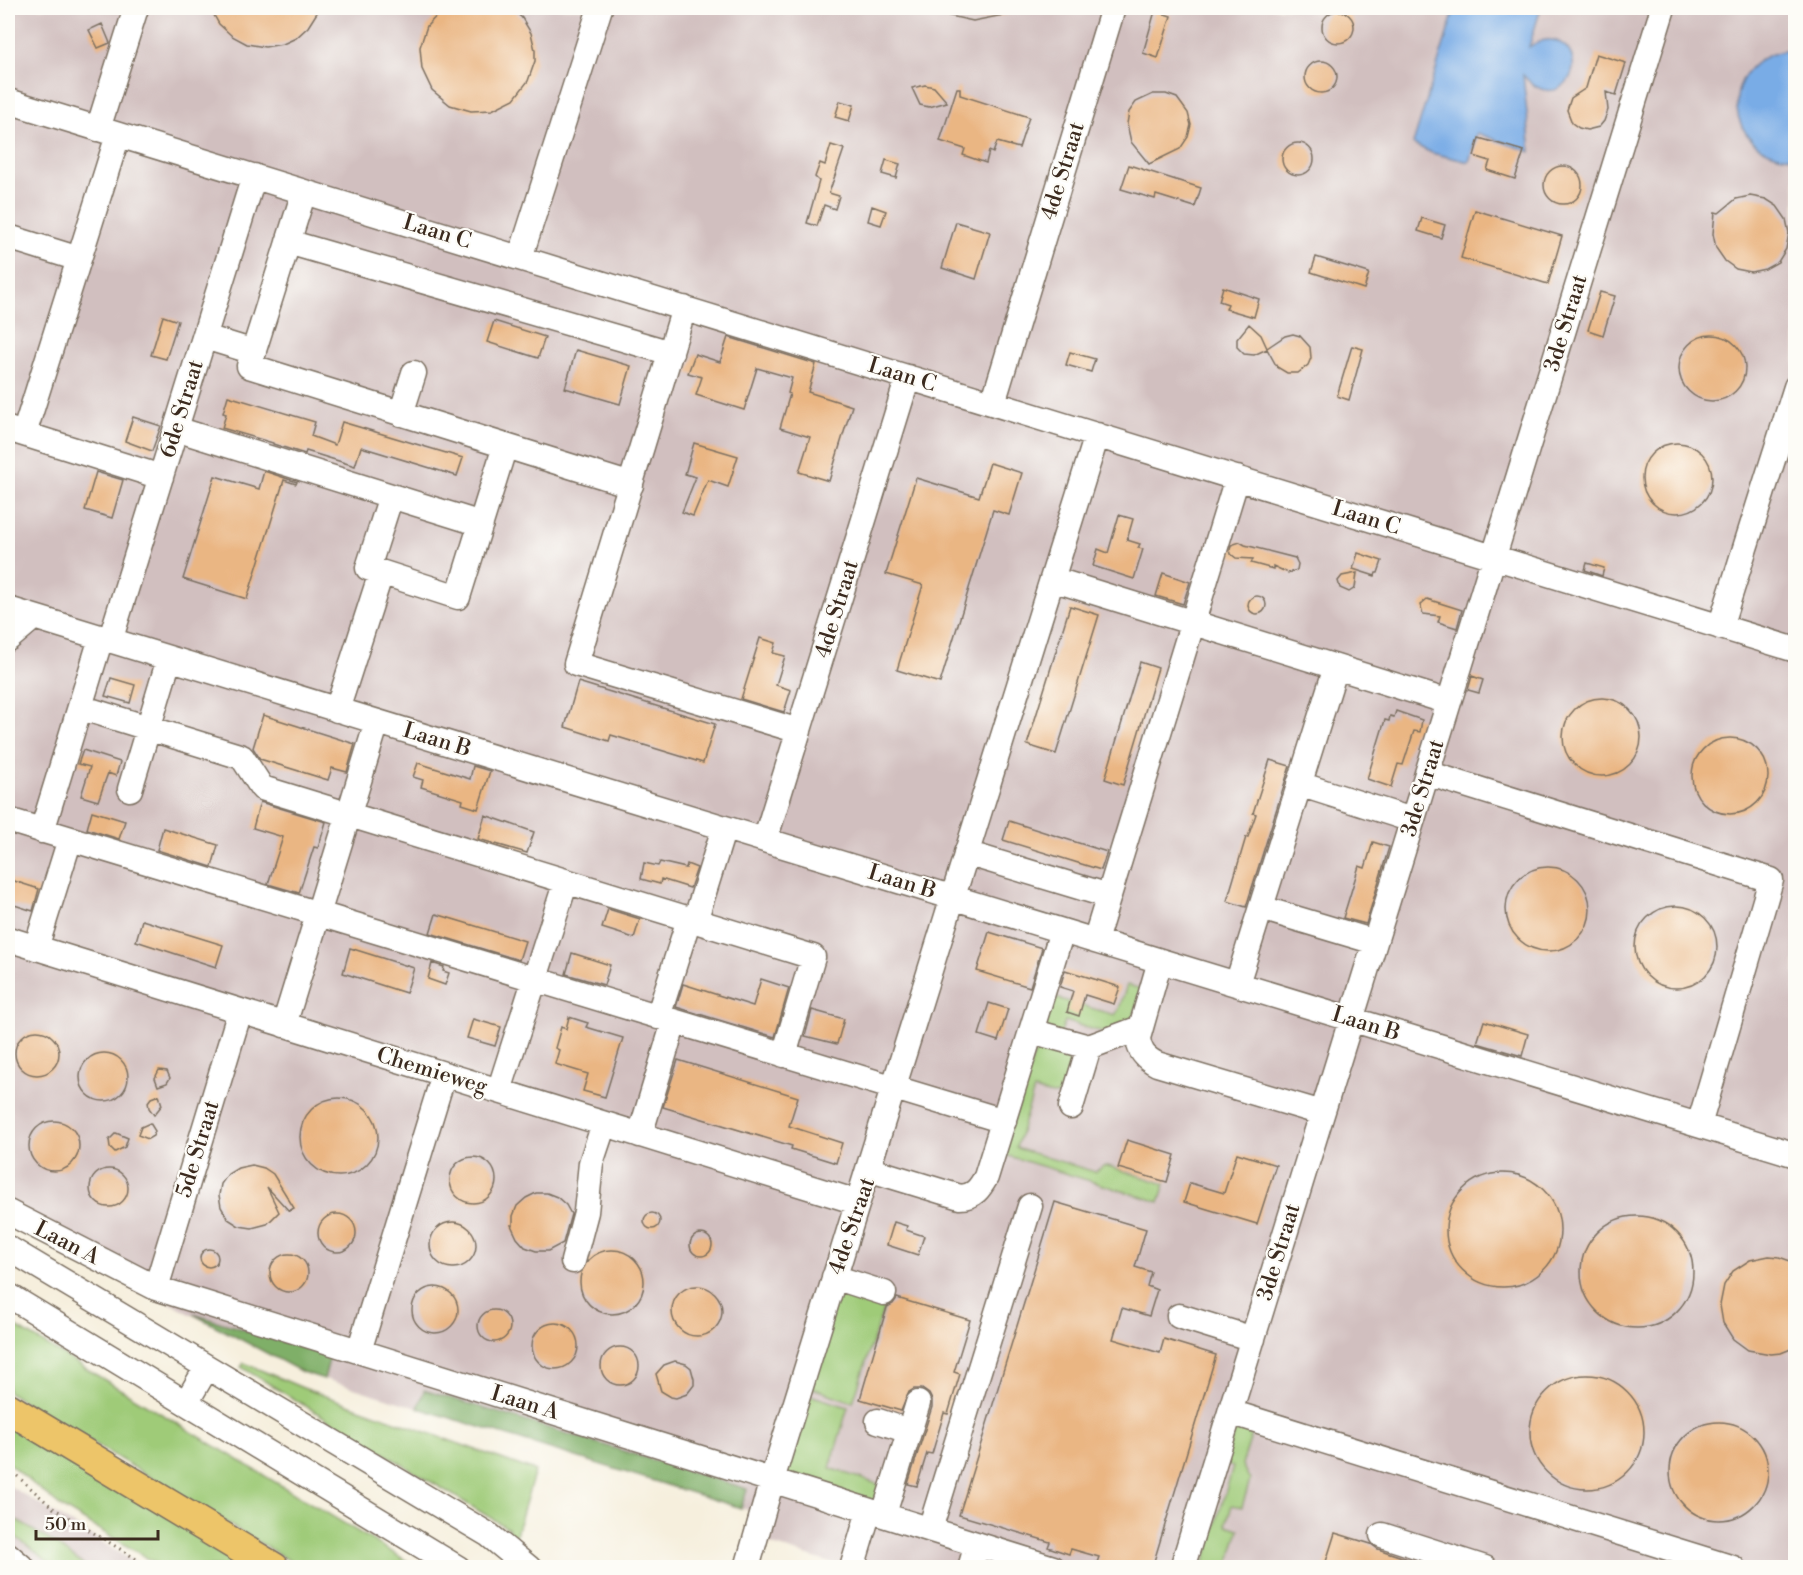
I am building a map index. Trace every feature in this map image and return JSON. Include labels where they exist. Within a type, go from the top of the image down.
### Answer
[{"type":"main road","points":[[8,1408],[274,1568]]},
{"type":"lane","points":[[136,8],[79,259],[16,432],[161,477]]},
{"type":"lane","points":[[520,258],[600,8]]},
{"type":"lane","name":"4de Straat","points":[[993,403],[1113,8]]},
{"type":"lane","name":"3de Straat","points":[[1182,1568],[1663,8]]},
{"type":"lane","name":"Laan C","points":[[8,101],[1796,650]]},
{"type":"lane","name":"6de Straat","points":[[42,831],[80,707],[106,639],[161,477],[254,176]]},
{"type":"lane","points":[[304,192],[249,366],[631,485]]},
{"type":"lane","points":[[8,237],[79,259]]},
{"type":"lane","points":[[288,242],[671,353]]},
{"type":"lane","points":[[684,308],[576,664],[799,731]]},
{"type":"lane","points":[[205,337],[254,352]]},
{"type":"lane","points":[[401,414],[414,373]]},
{"type":"lane","name":"4de Straat","points":[[765,840],[908,377]]},
{"type":"lane","points":[[1720,627],[1796,387]]},
{"type":"lane","points":[[176,429],[481,524]]},
{"type":"lane","points":[[868,1169],[1097,435]]},
{"type":"lane","points":[[391,495],[368,568],[458,597],[505,446]]},
{"type":"lane","points":[[1095,941],[1237,478]]},
{"type":"lane","points":[[337,710],[381,573]]},
{"type":"lane","points":[[1052,579],[1449,702]]},
{"type":"lane","name":"Laan B","points":[[8,609],[1796,1155]]},
{"type":"lane","points":[[8,639],[34,617]]},
{"type":"lane","points":[[130,789],[169,658]]},
{"type":"lane","points":[[1237,984],[1336,667]]},
{"type":"lane","points":[[80,707],[242,757],[262,788],[813,957],[784,1055]]},
{"type":"lane","points":[[284,1025],[377,722]]},
{"type":"lane","points":[[1427,773],[1771,880],[1699,1125]]},
{"type":"lane","points":[[1299,784],[1412,820]]},
{"type":"lane","points":[[8,820],[1004,1121]]},
{"type":"lane","points":[[640,1135],[666,1019],[692,920],[724,828]]},
{"type":"lane","points":[[36,948],[70,839]]},
{"type":"lane","points":[[966,852],[1109,896]]},
{"type":"lane","points":[[499,1091],[566,881]]},
{"type":"lane","points":[[1261,908],[1375,942]]},
{"type":"lane","name":"4de Straat","points":[[747,1568],[868,1169],[960,1197],[968,1197],[981,1186],[1004,1121],[1062,931]]},
{"type":"lane","name":"Chemieweg","points":[[8,939],[857,1202]]},
{"type":"lane","points":[[1160,961],[1138,1038],[1139,1047],[1149,1059],[1156,1064],[1322,1113]]},
{"type":"lane","name":"5de Straat","points":[[156,1288],[240,1011]]},
{"type":"lane","points":[[1031,1031],[1089,1047],[1140,1028]]},
{"type":"lane","points":[[1071,1107],[1089,1047]]},
{"type":"lane","points":[[359,1351],[444,1074]]},
{"type":"lane","points":[[573,1261],[586,1212],[591,1163],[604,1124]]},
{"type":"lane","points":[[930,1529],[1030,1206]]},
{"type":"lane","name":"Laan A","points":[[8,1212],[156,1288],[1053,1568]]},
{"type":"lane","points":[[8,1248],[489,1535],[529,1568]]},
{"type":"lane","points":[[834,1277],[884,1293]]},
{"type":"lane","points":[[8,1295],[458,1568]]},
{"type":"lane","points":[[1179,1316],[1253,1339]]},
{"type":"lane","points":[[186,1403],[207,1367]]},
{"type":"lane","points":[[852,1568],[909,1431],[918,1402]]},
{"type":"lane","points":[[1230,1412],[1733,1568]]},
{"type":"lane","points":[[878,1421],[909,1431]]},
{"type":"lane","points":[[1382,1535],[1485,1568]]},
{"type":"lane","points":[[970,1568],[977,1544]]},
{"type":"lane","points":[[8,1555],[23,1568]]},
{"type":"path","points":[[8,1468],[53,1508],[152,1568]]},
{"type":"shaded area","points":[[8,8],[1795,8],[1795,1567],[837,1567],[837,1565],[747,1537],[754,1512],[302,1372],[8,1219]]},
{"type":"shaded area","points":[[8,1485],[133,1561],[144,1567],[8,1567]]},
{"type":"green space","points":[[1127,985],[1142,989],[1133,1019],[1109,1032],[1065,1021],[1060,1035],[1042,1030],[1052,997],[1115,1015]]},
{"type":"green space","points":[[1046,1050],[1068,1058],[1072,1067],[1063,1093],[1052,1095],[1034,1090],[1016,1148],[1095,1172],[1103,1166],[1108,1166],[1165,1184],[1159,1202],[1002,1154],[1035,1052]]},
{"type":"green space","points":[[838,1288],[885,1304],[853,1402],[806,1386]]},
{"type":"green space","points":[[193,1314],[330,1356],[324,1379],[302,1372]]},
{"type":"green space","points":[[8,1322],[417,1567],[300,1567],[8,1392]]},
{"type":"green space","points":[[244,1363],[303,1388],[535,1471],[514,1541],[508,1537],[509,1529],[241,1367]]},
{"type":"green space","points":[[424,1390],[747,1489],[741,1508],[418,1408]]},
{"type":"green space","points":[[806,1394],[848,1407],[830,1468],[880,1485],[876,1498],[871,1502],[795,1481],[785,1471]]},
{"type":"green space","points":[[8,1420],[252,1567],[162,1567],[61,1507],[8,1463]]},
{"type":"green space","points":[[1249,1427],[1253,1430],[1242,1465],[1250,1480],[1242,1507],[1232,1505],[1226,1525],[1239,1529],[1228,1567],[1203,1568],[1233,1467],[1223,1463],[1235,1431]]},
{"type":"green space","points":[[8,1515],[54,1543],[86,1567],[55,1567],[8,1531]]},
{"type":"water","points":[[1455,8],[1541,8],[1529,47],[1540,41],[1551,40],[1559,42],[1569,50],[1573,61],[1572,72],[1559,88],[1549,91],[1536,87],[1523,75],[1531,152],[1477,133],[1469,162],[1432,153],[1413,144]]},
{"type":"water","points":[[1783,51],[1795,51],[1796,156],[1793,157],[1770,152],[1753,141],[1742,126],[1737,108],[1739,90],[1747,73],[1761,59]]},
{"type":"building","points":[[210,8],[320,8],[308,27],[296,38],[283,44],[265,47],[247,44],[232,36],[219,24]]},
{"type":"building","points":[[444,8],[511,8],[522,18],[531,33],[535,61],[528,81],[514,99],[492,110],[471,111],[450,105],[432,90],[422,69],[420,47],[427,26]]},
{"type":"building","points":[[932,8],[1014,8],[1014,13],[973,21],[932,12]]},
{"type":"building","points":[[1155,11],[1171,16],[1158,58],[1143,53]]},
{"type":"building","points":[[1338,11],[1349,16],[1354,27],[1349,38],[1338,43],[1327,38],[1322,27],[1327,16]]},
{"type":"building","points":[[102,24],[110,43],[98,48],[89,30]]},
{"type":"building","points":[[1596,54],[1626,63],[1616,95],[1606,92],[1608,110],[1604,121],[1599,127],[1587,130],[1572,123],[1567,110],[1571,98],[1586,88]]},
{"type":"building","points":[[1321,61],[1332,66],[1337,77],[1332,88],[1321,93],[1310,88],[1305,77],[1310,66]]},
{"type":"building","points":[[925,85],[934,87],[947,102],[929,107],[920,105],[912,88]]},
{"type":"building","points":[[957,88],[960,88],[960,95],[1029,117],[1019,148],[997,142],[993,153],[989,151],[986,163],[963,155],[965,149],[940,141]]},
{"type":"building","points":[[1153,94],[1166,94],[1177,98],[1188,113],[1191,125],[1188,137],[1180,149],[1149,164],[1131,142],[1127,124],[1129,112],[1136,102]]},
{"type":"building","points":[[840,101],[854,105],[849,121],[835,117]]},
{"type":"building","points":[[1479,138],[1524,151],[1515,179],[1487,170],[1490,161],[1474,156]]},
{"type":"building","points":[[1298,143],[1309,148],[1314,159],[1309,170],[1298,175],[1287,170],[1282,159],[1287,148]]},
{"type":"building","points":[[831,145],[844,149],[829,193],[839,196],[835,209],[824,205],[817,226],[807,223],[819,181],[815,177],[820,163],[825,165]]},
{"type":"building","points":[[886,160],[900,164],[896,178],[882,174]]},
{"type":"building","points":[[1129,165],[1201,188],[1195,207],[1156,195],[1155,199],[1121,189]]},
{"type":"building","points":[[1563,166],[1577,171],[1582,185],[1577,199],[1563,204],[1549,199],[1544,185],[1549,171]]},
{"type":"building","points":[[1750,196],[1766,199],[1777,206],[1786,219],[1789,233],[1786,249],[1778,262],[1765,269],[1751,272],[1736,269],[1725,261],[1716,248],[1713,234],[1715,212],[1719,213],[1736,199]]},
{"type":"building","points":[[872,206],[886,211],[881,225],[868,221]]},
{"type":"building","points":[[1475,210],[1562,236],[1548,284],[1461,258]]},
{"type":"building","points":[[1422,218],[1445,225],[1441,238],[1418,231]]},
{"type":"building","points":[[956,222],[990,232],[976,279],[942,268]]},
{"type":"building","points":[[1316,257],[1369,273],[1364,289],[1311,272]]},
{"type":"building","points":[[1223,287],[1259,299],[1254,317],[1226,309],[1228,304],[1219,301]]},
{"type":"building","points":[[1600,292],[1615,296],[1603,335],[1588,330]]},
{"type":"building","points":[[163,316],[178,321],[166,359],[151,355]]},
{"type":"building","points":[[494,321],[545,337],[538,358],[487,342]]},
{"type":"building","points":[[1249,324],[1261,335],[1267,348],[1285,336],[1293,334],[1300,336],[1310,347],[1311,358],[1308,365],[1298,373],[1287,373],[1277,367],[1267,349],[1254,355],[1244,354],[1237,347],[1237,339]]},
{"type":"building","points":[[1705,335],[1719,335],[1731,340],[1740,349],[1745,368],[1743,381],[1736,392],[1719,401],[1705,401],[1693,396],[1684,387],[1679,375],[1679,361],[1684,349],[1693,340]]},
{"type":"building","points":[[728,337],[816,364],[808,392],[852,406],[829,481],[799,472],[810,437],[780,428],[792,378],[757,368],[744,410],[696,395],[702,377],[688,373],[695,354],[720,362]]},
{"type":"building","points":[[1352,346],[1363,349],[1349,400],[1337,396]]},
{"type":"building","points":[[576,350],[631,366],[620,404],[565,388]]},
{"type":"building","points":[[1070,352],[1095,359],[1091,372],[1066,365]]},
{"type":"building","points":[[228,396],[315,422],[311,436],[335,445],[342,422],[463,458],[457,476],[361,447],[355,466],[306,451],[305,454],[222,428]]},
{"type":"building","points":[[133,417],[161,426],[152,451],[125,441]]},
{"type":"building","points":[[694,443],[738,456],[728,487],[708,480],[693,516],[682,512],[696,477],[685,474]]},
{"type":"building","points":[[1677,443],[1696,449],[1706,459],[1712,478],[1706,497],[1696,507],[1677,513],[1658,507],[1648,497],[1642,478],[1648,459],[1658,449]]},
{"type":"building","points":[[990,463],[1022,473],[1009,515],[993,510],[940,683],[897,670],[923,585],[886,574],[916,478],[979,497]]},
{"type":"building","points":[[264,471],[297,482],[296,484],[284,480],[247,599],[183,579],[215,476],[259,489]]},
{"type":"building","points":[[96,472],[123,480],[112,518],[85,510]]},
{"type":"building","points":[[1119,515],[1133,519],[1127,540],[1140,544],[1138,548],[1143,549],[1134,579],[1093,566],[1098,549],[1108,553]]},
{"type":"building","points":[[1240,542],[1295,558],[1298,564],[1297,570],[1288,573],[1273,566],[1273,569],[1251,563],[1253,559],[1236,558],[1231,554],[1231,545]]},
{"type":"building","points":[[1358,553],[1382,561],[1375,576],[1353,569]]},
{"type":"building","points":[[1587,563],[1604,568],[1602,576],[1585,570]]},
{"type":"building","points":[[1163,573],[1190,582],[1183,604],[1156,596]]},
{"type":"building","points":[[1357,573],[1355,588],[1349,592],[1340,588],[1338,581],[1342,576]]},
{"type":"building","points":[[1257,596],[1263,599],[1266,605],[1263,611],[1257,614],[1251,611],[1248,605],[1251,599]]},
{"type":"building","points":[[1427,599],[1462,610],[1457,628],[1438,622],[1440,616],[1423,614],[1420,605]]},
{"type":"building","points":[[1070,606],[1099,615],[1056,754],[1027,745]]},
{"type":"building","points":[[760,638],[776,643],[773,653],[785,656],[776,685],[791,690],[784,712],[741,699]]},
{"type":"building","points":[[1140,662],[1158,668],[1123,785],[1105,779]]},
{"type":"building","points":[[1472,676],[1483,680],[1479,693],[1468,690]]},
{"type":"building","points":[[111,678],[135,685],[130,703],[105,696]]},
{"type":"building","points":[[578,682],[715,724],[703,763],[611,735],[609,741],[565,727]]},
{"type":"building","points":[[1602,698],[1617,701],[1630,709],[1638,722],[1641,737],[1638,752],[1630,765],[1617,773],[1602,776],[1587,773],[1574,765],[1566,752],[1563,737],[1566,722],[1574,709],[1587,701]]},
{"type":"building","points":[[1396,711],[1422,720],[1420,732],[1414,731],[1403,765],[1398,764],[1391,787],[1367,779],[1385,720],[1389,721],[1390,716],[1394,717]]},
{"type":"building","points":[[263,715],[355,744],[347,772],[332,768],[328,780],[260,759],[253,748]]},
{"type":"building","points":[[1723,738],[1737,738],[1751,744],[1762,755],[1768,769],[1765,791],[1757,803],[1737,814],[1723,814],[1709,808],[1698,797],[1692,783],[1692,769],[1698,755],[1709,744]]},
{"type":"building","points":[[83,750],[120,762],[116,776],[108,773],[98,801],[81,796],[90,767],[78,764]]},
{"type":"building","points":[[1270,760],[1290,766],[1246,907],[1227,901],[1246,837],[1248,837],[1256,814],[1253,813]]},
{"type":"building","points":[[418,763],[470,779],[473,766],[490,771],[478,809],[462,804],[463,800],[421,787],[423,780],[413,777]]},
{"type":"building","points":[[260,802],[326,822],[318,848],[314,847],[299,893],[268,884],[283,837],[253,828]]},
{"type":"building","points":[[92,811],[125,821],[119,839],[87,829]]},
{"type":"building","points":[[485,815],[534,832],[527,853],[478,839]]},
{"type":"building","points":[[1009,821],[1107,852],[1101,870],[1003,840]]},
{"type":"building","points":[[163,828],[218,845],[212,867],[157,850]]},
{"type":"building","points":[[1373,842],[1389,847],[1366,924],[1343,918],[1359,866],[1365,868]]},
{"type":"building","points":[[660,862],[686,868],[687,864],[697,868],[690,888],[661,879],[660,884],[641,879],[644,863],[658,866]]},
{"type":"building","points":[[1540,867],[1556,867],[1572,874],[1583,885],[1590,901],[1587,925],[1578,939],[1556,951],[1540,951],[1524,944],[1513,933],[1506,917],[1506,901],[1513,885],[1524,874]]},
{"type":"building","points":[[8,879],[39,889],[33,911],[8,903]]},
{"type":"building","points":[[1676,906],[1692,909],[1705,918],[1714,931],[1717,947],[1714,963],[1705,976],[1692,985],[1676,988],[1660,985],[1647,976],[1638,963],[1635,947],[1638,931],[1647,918],[1660,909]]},
{"type":"building","points":[[608,909],[640,919],[634,938],[602,928]]},
{"type":"building","points":[[436,914],[525,941],[519,960],[430,933]]},
{"type":"building","points":[[142,920],[223,945],[216,967],[136,941]]},
{"type":"building","points":[[989,932],[1042,948],[1030,987],[977,971]]},
{"type":"building","points":[[350,948],[414,968],[406,993],[343,973]]},
{"type":"building","points":[[572,953],[610,965],[604,985],[566,974]]},
{"type":"building","points":[[432,963],[444,967],[443,971],[449,973],[445,985],[428,979]]},
{"type":"building","points":[[1065,970],[1120,987],[1114,1004],[1085,995],[1079,1016],[1067,1012],[1073,991],[1060,987]]},
{"type":"building","points":[[761,979],[789,988],[775,1037],[676,1007],[683,984],[753,1006]]},
{"type":"building","points":[[989,1003],[1008,1009],[998,1041],[979,1035]]},
{"type":"building","points":[[812,1010],[844,1019],[837,1044],[805,1036]]},
{"type":"building","points":[[569,1017],[588,1023],[586,1027],[623,1038],[605,1097],[583,1091],[588,1074],[555,1064],[559,1050],[555,1048],[561,1027],[566,1029]]},
{"type":"building","points":[[473,1019],[501,1027],[495,1046],[467,1038]]},
{"type":"building","points":[[1484,1021],[1528,1034],[1522,1056],[1477,1043]]},
{"type":"building","points":[[37,1031],[46,1032],[53,1037],[58,1044],[58,1062],[53,1069],[46,1074],[37,1075],[28,1074],[21,1069],[16,1062],[15,1053],[16,1044],[21,1037],[28,1032]]},
{"type":"building","points":[[104,1053],[121,1060],[128,1077],[121,1094],[104,1101],[87,1094],[80,1077],[87,1060]]},
{"type":"building","points":[[678,1060],[798,1097],[789,1126],[842,1143],[836,1163],[791,1149],[792,1146],[663,1107]]},
{"type":"building","points":[[159,1070],[167,1071],[170,1078],[167,1083],[158,1086],[155,1078]]},
{"type":"building","points":[[159,1095],[162,1105],[154,1115],[148,1102]]},
{"type":"building","points":[[339,1098],[354,1101],[371,1115],[378,1137],[375,1152],[361,1169],[339,1176],[324,1173],[307,1159],[300,1137],[303,1122],[317,1105]]},
{"type":"building","points":[[49,1121],[59,1121],[72,1128],[79,1141],[79,1151],[72,1164],[59,1171],[49,1171],[40,1167],[33,1160],[29,1151],[29,1141],[33,1132],[40,1125]]},
{"type":"building","points":[[150,1123],[155,1131],[153,1136],[148,1139],[138,1135],[141,1127]]},
{"type":"building","points":[[116,1133],[128,1138],[125,1147],[115,1152],[110,1147],[109,1140]]},
{"type":"building","points":[[1127,1140],[1175,1155],[1167,1182],[1118,1168]]},
{"type":"building","points":[[1237,1153],[1276,1165],[1257,1224],[1184,1202],[1190,1183],[1224,1193]]},
{"type":"building","points":[[473,1157],[482,1158],[489,1164],[495,1171],[495,1189],[489,1196],[482,1202],[473,1203],[464,1202],[457,1196],[451,1189],[450,1180],[451,1171],[457,1164],[464,1158]]},
{"type":"building","points":[[252,1165],[264,1168],[273,1174],[294,1208],[289,1211],[267,1187],[279,1212],[267,1224],[252,1228],[239,1226],[228,1219],[221,1207],[219,1195],[221,1184],[228,1174],[238,1168]]},
{"type":"building","points":[[109,1169],[123,1174],[128,1188],[123,1202],[109,1207],[95,1202],[90,1188],[95,1174]]},
{"type":"building","points":[[1503,1173],[1525,1177],[1543,1190],[1556,1208],[1560,1230],[1556,1252],[1543,1270],[1525,1283],[1503,1287],[1481,1283],[1463,1270],[1450,1252],[1446,1230],[1450,1208],[1463,1190],[1481,1177]]},
{"type":"building","points":[[536,1193],[547,1193],[557,1197],[566,1205],[571,1214],[563,1243],[548,1251],[536,1251],[525,1247],[517,1238],[511,1225],[513,1225],[513,1216],[517,1206]]},
{"type":"building","points":[[1055,1202],[1146,1229],[1135,1267],[1151,1272],[1147,1286],[1157,1290],[1149,1316],[1122,1308],[1113,1339],[1160,1353],[1164,1339],[1216,1355],[1152,1568],[1095,1568],[1099,1557],[1071,1549],[1069,1554],[1048,1547],[1050,1542],[959,1515]]},
{"type":"building","points":[[652,1213],[658,1215],[660,1221],[658,1227],[652,1229],[646,1227],[644,1221],[646,1215]]},
{"type":"building","points":[[337,1214],[351,1219],[356,1233],[351,1247],[337,1252],[323,1247],[318,1233],[323,1219]]},
{"type":"building","points":[[1637,1216],[1659,1220],[1677,1232],[1689,1250],[1693,1272],[1689,1294],[1677,1312],[1659,1324],[1637,1328],[1615,1324],[1597,1312],[1585,1294],[1581,1272],[1585,1250],[1597,1232],[1615,1220]]},
{"type":"building","points":[[453,1222],[462,1223],[469,1229],[475,1236],[475,1254],[469,1261],[462,1267],[453,1268],[444,1267],[437,1261],[431,1254],[430,1245],[431,1236],[437,1229],[444,1223]]},
{"type":"building","points":[[894,1222],[907,1226],[906,1230],[924,1236],[918,1255],[887,1245]]},
{"type":"building","points":[[701,1234],[709,1237],[712,1245],[709,1253],[701,1256],[693,1253],[690,1245],[693,1237]]},
{"type":"building","points":[[209,1249],[215,1252],[218,1258],[215,1264],[209,1267],[203,1264],[200,1258],[203,1252]]},
{"type":"building","points":[[612,1250],[630,1256],[638,1264],[644,1282],[638,1300],[630,1308],[612,1314],[594,1308],[586,1300],[580,1282],[586,1264],[594,1256]]},
{"type":"building","points":[[289,1254],[303,1259],[308,1273],[303,1287],[289,1292],[275,1287],[270,1273],[275,1259]]},
{"type":"building","points":[[1769,1256],[1796,1263],[1796,1347],[1771,1354],[1748,1350],[1733,1339],[1723,1323],[1720,1305],[1724,1285],[1733,1271],[1750,1260]]},
{"type":"building","points":[[692,1286],[702,1286],[715,1293],[722,1306],[722,1316],[715,1329],[702,1336],[692,1336],[683,1332],[676,1325],[672,1316],[672,1306],[676,1297],[683,1290]]},
{"type":"building","points":[[435,1287],[444,1288],[451,1294],[457,1301],[457,1319],[451,1326],[444,1332],[435,1333],[426,1332],[419,1326],[413,1319],[412,1310],[413,1301],[419,1294],[426,1288]]},
{"type":"building","points":[[897,1298],[970,1320],[954,1372],[960,1374],[948,1414],[944,1413],[932,1454],[927,1453],[917,1486],[908,1484],[932,1407],[929,1394],[922,1389],[909,1392],[901,1411],[860,1399],[887,1307]]},
{"type":"building","points":[[494,1310],[505,1315],[510,1326],[505,1337],[494,1342],[483,1337],[478,1326],[483,1315]]},
{"type":"building","points":[[555,1323],[571,1330],[578,1346],[571,1362],[555,1369],[539,1362],[532,1346],[539,1330]]},
{"type":"building","points":[[620,1347],[633,1353],[639,1366],[633,1379],[620,1385],[607,1379],[601,1366],[607,1353]]},
{"type":"building","points":[[675,1361],[691,1368],[694,1379],[694,1385],[687,1394],[676,1398],[661,1391],[656,1374],[664,1365]]},
{"type":"building","points":[[1587,1375],[1609,1380],[1627,1392],[1639,1410],[1644,1432],[1639,1454],[1627,1472],[1609,1484],[1587,1489],[1565,1484],[1547,1472],[1535,1454],[1530,1432],[1535,1410],[1547,1392],[1565,1380]]},
{"type":"building","points":[[1719,1422],[1738,1426],[1754,1436],[1764,1452],[1768,1471],[1764,1490],[1754,1506],[1738,1516],[1719,1520],[1700,1516],[1684,1506],[1674,1490],[1670,1471],[1674,1452],[1684,1436],[1700,1426]]},
{"type":"building","points":[[1335,1533],[1371,1544],[1378,1549],[1435,1568],[1324,1568]]}]
